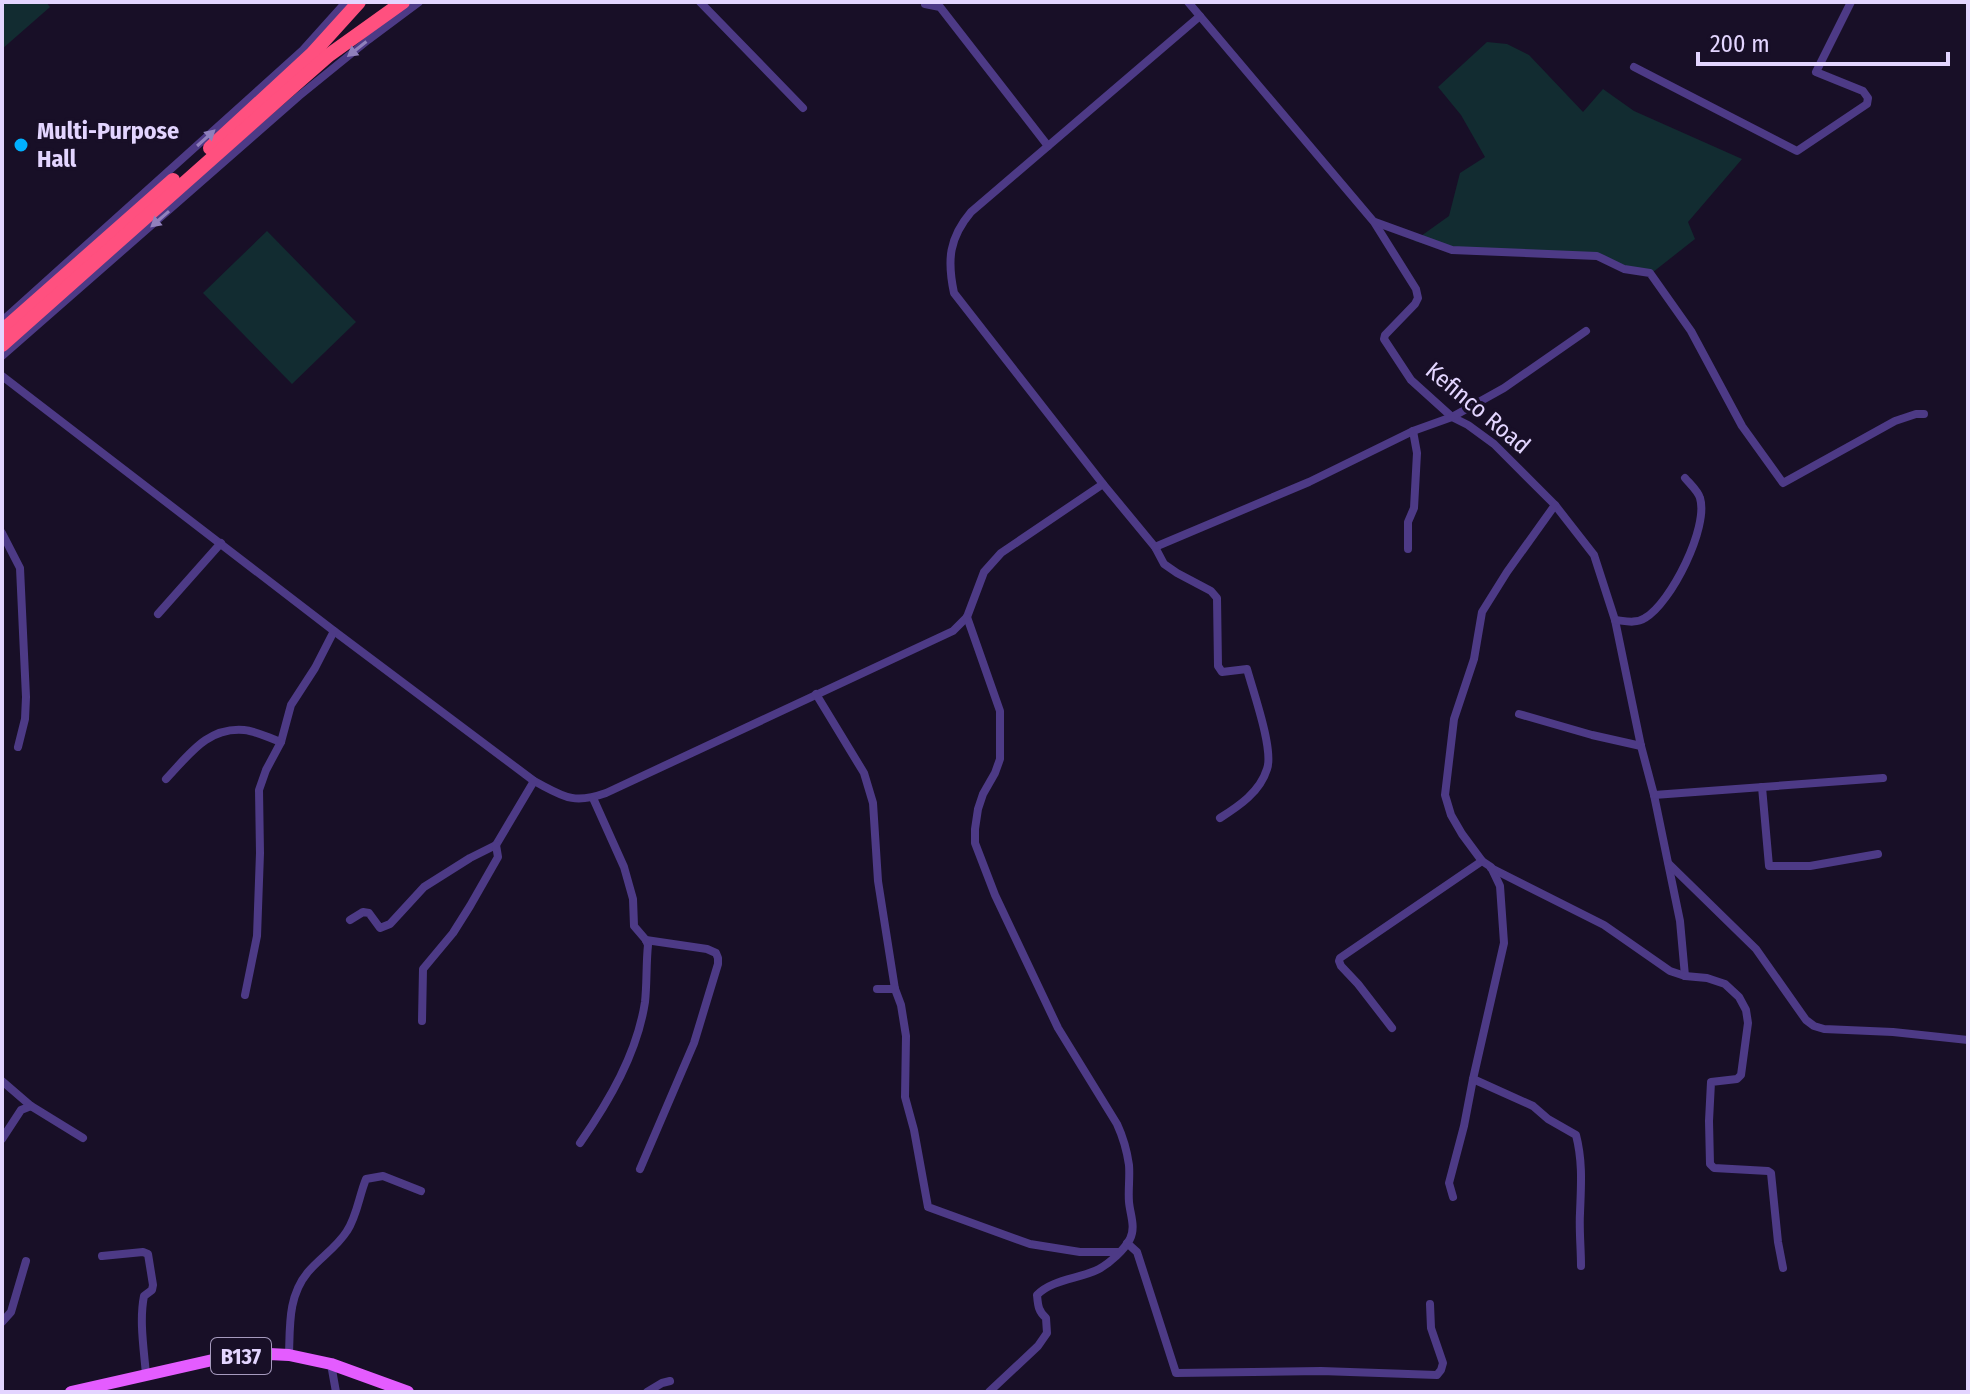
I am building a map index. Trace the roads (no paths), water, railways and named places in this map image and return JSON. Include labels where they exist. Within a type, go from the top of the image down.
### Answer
[{"type":"highway","points":[[2,331],[312,54],[359,2]]},
{"type":"highway","points":[[2,345],[329,55],[385,15],[404,8]]},
{"type":"main road","name":"B137","points":[[71,1392],[217,1359],[269,1354],[331,1364],[408,1392]]},
{"type":"street","points":[[2,321],[303,50],[346,2]]},
{"type":"street","points":[[2,356],[310,87],[404,8],[419,2]]},
{"type":"street","points":[[700,2],[803,108]]},
{"type":"street","name":"Kefinco Road","points":[[1188,2],[1374,222],[1416,289],[1418,298],[1415,304],[1385,335],[1384,342],[1411,380],[1452,417],[1494,444],[1555,505],[1594,555],[1615,620],[1654,795],[1680,921],[1685,976]]},
{"type":"street","points":[[1634,67],[1797,151],[1867,104],[1868,98],[1863,91],[1816,72],[1851,2]]},
{"type":"street","points":[[925,4],[940,7],[1048,146]]},
{"type":"street","points":[[1200,16],[971,212],[959,226],[949,258],[954,293],[1155,547],[1164,564],[1211,591],[1217,598],[1218,666],[1222,672],[1247,669],[1269,758],[1268,768],[1249,798],[1220,818]]},
{"type":"street","points":[[1374,222],[1452,250],[1597,256],[1624,269],[1650,273],[1691,331],[1742,426],[1783,483],[1895,421],[1924,414]]},
{"type":"street","points":[[1155,547],[1309,482],[1413,431],[1452,417],[1504,388],[1586,331]]},
{"type":"street","points":[[2,376],[534,781],[563,797],[578,799],[606,793],[953,631],[967,617],[984,572],[1001,553],[1103,484]]},
{"type":"street","points":[[1408,549],[1408,522],[1414,508],[1417,453],[1413,431]]},
{"type":"street","points":[[1615,620],[1633,622],[1644,619],[1662,601],[1684,568],[1701,521],[1700,496],[1685,478]]},
{"type":"street","points":[[1555,505],[1482,612],[1474,659],[1454,719],[1445,795],[1451,815],[1482,861],[1604,925],[1670,971],[1725,984],[1739,997],[1748,1023],[1741,1075],[1737,1079],[1711,1082],[1710,1164],[1714,1168],[1771,1173],[1783,1268]]},
{"type":"street","points":[[2,533],[20,568],[26,697],[25,719],[18,747]]},
{"type":"street","points":[[158,614],[221,543]]},
{"type":"street","points":[[967,617],[1000,711],[1000,759],[978,809],[975,843],[995,895],[1058,1028],[1120,1131],[1129,1166],[1129,1204],[1133,1223],[1127,1243],[1102,1268],[1044,1287],[1037,1295],[1038,1306],[1046,1318],[1047,1333],[1038,1346],[989,1392]]},
{"type":"street","points":[[245,995],[257,936],[259,790],[281,742],[291,705],[334,631]]},
{"type":"street","points":[[816,694],[864,773],[873,803],[878,881],[895,989],[906,1036],[905,1097],[928,1207],[1030,1244],[1080,1252],[1120,1252]]},
{"type":"street","points":[[1519,714],[1641,746]]},
{"type":"street","points":[[166,779],[201,742],[220,732],[245,730],[281,742]]},
{"type":"street","points":[[1654,795],[1883,778]]},
{"type":"street","points":[[350,920],[363,912],[369,913],[380,928],[385,927],[424,887],[496,845],[534,781]]},
{"type":"street","points":[[1762,787],[1769,866],[1810,866],[1878,854]]},
{"type":"street","points":[[593,798],[624,867],[633,899],[634,926],[646,940],[707,949],[716,953],[718,958],[694,1043],[640,1169]]},
{"type":"street","points":[[422,1021],[423,969],[453,933],[470,906],[498,857],[496,845]]},
{"type":"street","points":[[1392,1028],[1341,966],[1340,958],[1482,861]]},
{"type":"street","points":[[1668,863],[1756,949],[1806,1020],[1814,1026],[1968,1040]]},
{"type":"street","points":[[1453,1197],[1449,1183],[1504,943],[1500,886],[1491,867]]},
{"type":"street","points":[[580,1143],[603,1110],[624,1070],[638,1032],[645,1001],[646,940]]},
{"type":"street","points":[[877,989],[895,989]]},
{"type":"street","points":[[1473,1079],[1533,1106],[1576,1135],[1581,1153],[1582,1177],[1581,1266]]},
{"type":"street","points":[[2,1081],[31,1106],[83,1138]]},
{"type":"street","points":[[2,1139],[21,1110],[31,1106]]},
{"type":"street","points":[[289,1355],[291,1308],[295,1293],[307,1273],[346,1233],[366,1179],[383,1176],[421,1191]]},
{"type":"street","points":[[1127,1243],[1137,1252],[1176,1373],[1321,1371],[1437,1375],[1443,1363],[1431,1328],[1430,1304]]},
{"type":"street","points":[[102,1256],[148,1254],[153,1285],[142,1302],[146,1375]]},
{"type":"street","points":[[2,1322],[11,1312],[26,1261]]},
{"type":"street","points":[[331,1364],[336,1392]]},
{"type":"street","points":[[647,1392],[670,1381]]},
{"type":"place","name":"Multi-Purpose Hall","points":[[21,145]]}]
